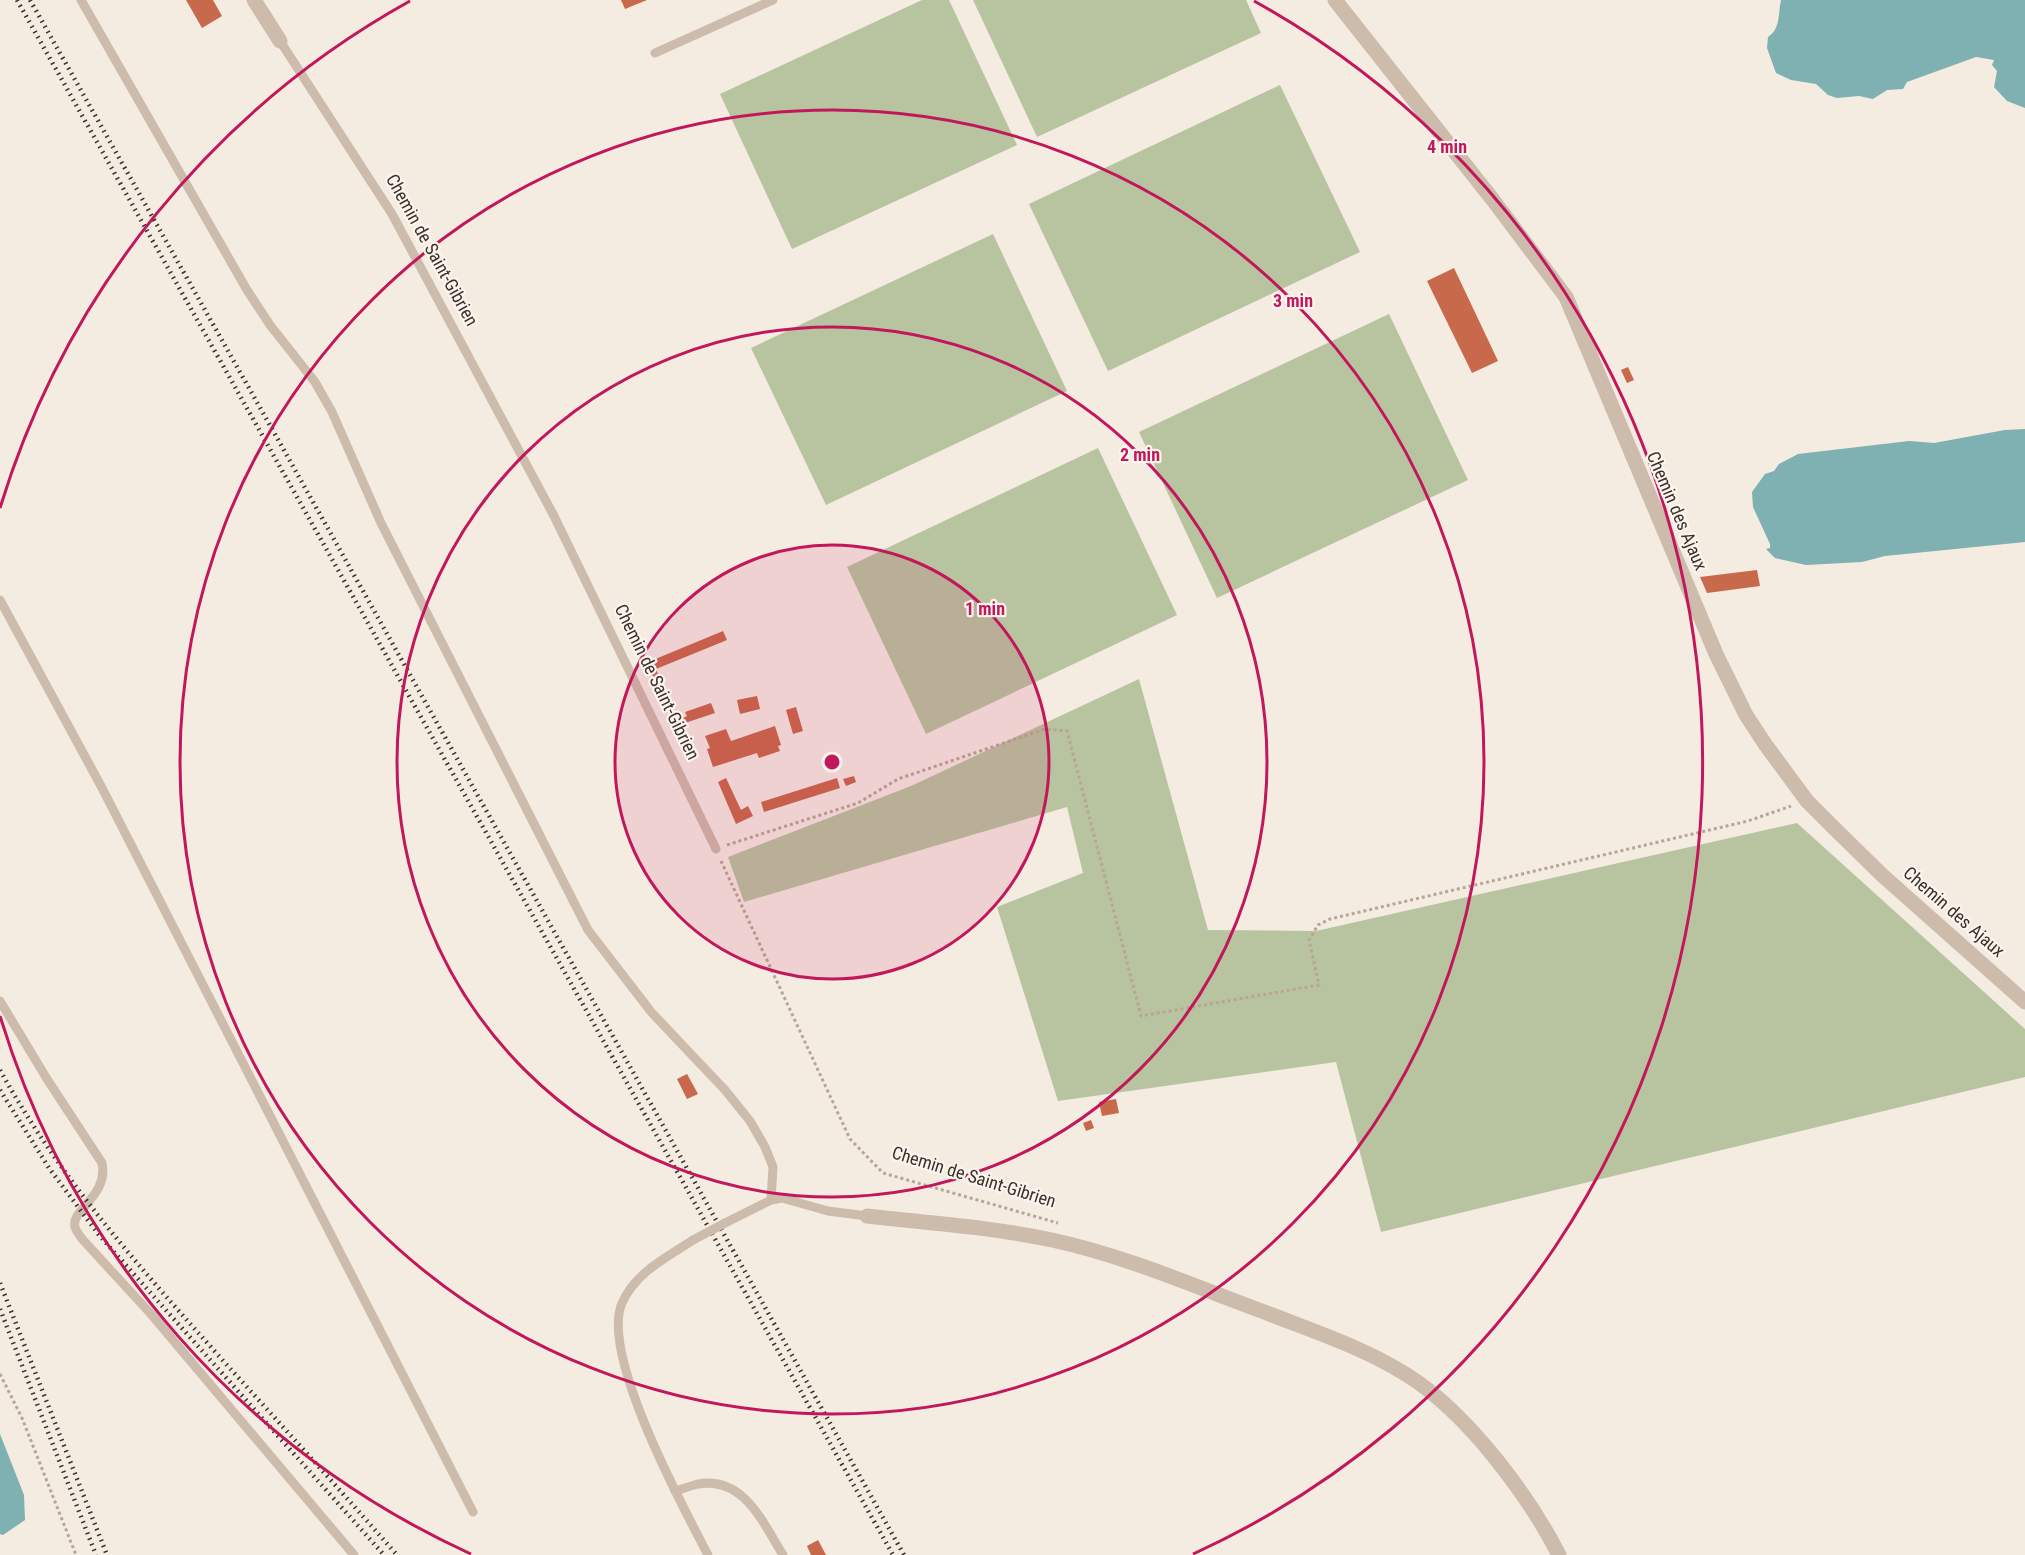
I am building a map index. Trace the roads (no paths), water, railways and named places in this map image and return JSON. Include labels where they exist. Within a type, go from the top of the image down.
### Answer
[{"type":"street","name":"Chemin de Saint-Gibrien","points":[[254,0],[280,41]]},
{"type":"street","name":"Chemin des Ajaux","points":[[1335,0],[1493,200],[1566,297],[1716,654],[1746,716],[1790,780],[1807,801],[1882,875],[2025,1002]]},
{"type":"street","points":[[867,1216],[1043,1238],[1132,1262],[1334,1339],[1385,1363],[1419,1383],[1465,1424],[1514,1482],[1559,1555]]},
{"type":"lane","points":[[81,0],[247,290],[270,325],[315,382],[332,412],[381,523],[588,930],[652,1013],[725,1090],[750,1121],[773,1167],[771,1200]]},
{"type":"lane","points":[[655,54],[773,0]]},
{"type":"lane","name":"Chemin de Saint-Gibrien","points":[[280,41],[392,214],[555,516],[716,849]]},
{"type":"lane","points":[[0,600],[106,796],[474,1512]]},
{"type":"lane","points":[[0,1001],[102,1163],[104,1173],[98,1192],[76,1218],[75,1228],[83,1240],[151,1314],[354,1555]]},
{"type":"lane","points":[[708,1555],[657,1452],[622,1361],[618,1342],[621,1305],[629,1289],[642,1273],[693,1240],[771,1200],[782,1198],[828,1211],[867,1216]]},
{"type":"lane","points":[[675,1491],[699,1484],[716,1484],[732,1488],[743,1496],[756,1511],[783,1555]]},
{"type":"water","points":[[1781,0],[2025,0],[2025,108],[2007,101],[1994,87],[1997,71],[1992,65],[1994,60],[1976,57],[1907,82],[1903,89],[1887,90],[1873,99],[1859,96],[1837,98],[1828,95],[1816,84],[1791,80],[1776,73],[1767,48],[1768,37],[1777,25]]},
{"type":"water","points":[[2025,429],[2025,542],[1885,556],[1862,562],[1806,565],[1775,558],[1766,549],[1770,548],[1770,544],[1753,507],[1752,492],[1765,474],[1774,471],[1779,464],[1798,454],[1909,441],[1934,443],[2005,430]]},
{"type":"water","points":[[0,1434],[24,1495],[25,1520],[3,1535],[0,1534]]},
{"type":"railway","points":[[17,0],[893,1555]]},
{"type":"railway","points":[[30,0],[904,1555]]},
{"type":"railway","points":[[0,1070],[50,1150],[105,1224],[164,1295],[397,1555]]},
{"type":"railway","points":[[0,1090],[49,1168],[99,1235],[384,1555]]},
{"type":"railway","points":[[0,1283],[107,1555]]},
{"type":"railway","points":[[0,1309],[96,1555]]}]
